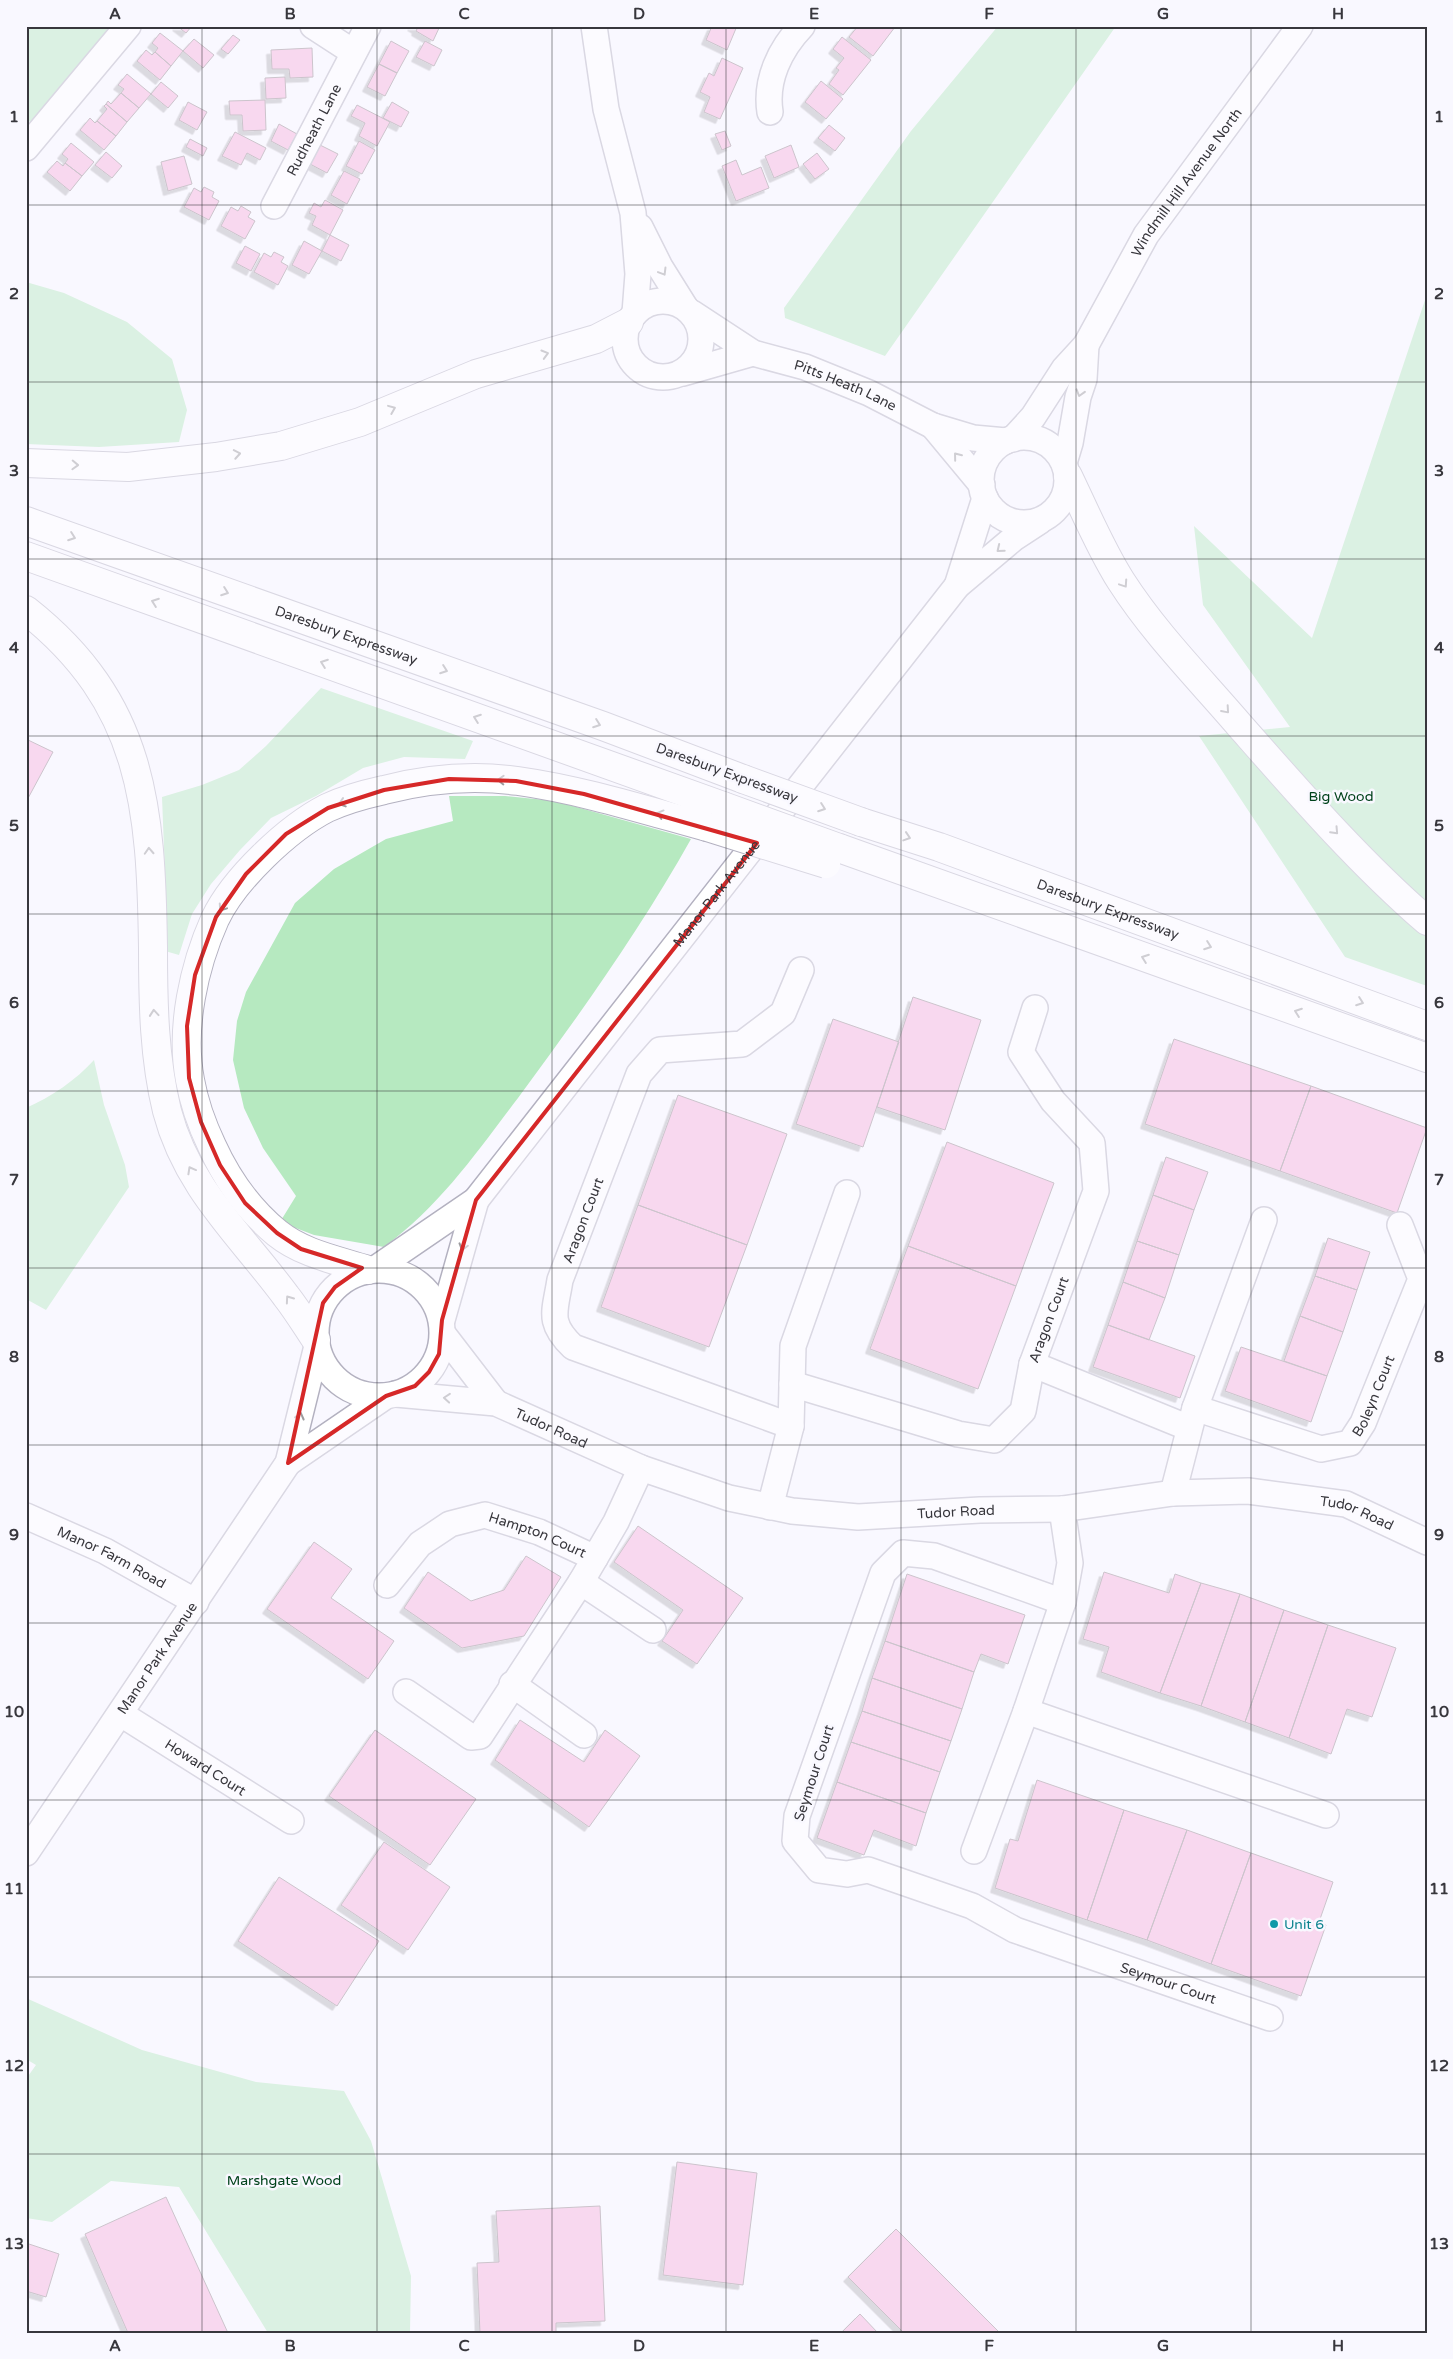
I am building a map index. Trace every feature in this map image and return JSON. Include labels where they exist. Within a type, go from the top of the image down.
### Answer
[{"type":"main road","points":[[26,463],[128,467],[216,457],[280,446],[360,422],[476,374],[596,339],[632,317]]},
{"type":"main road","points":[[1066,470],[1099,542],[1121,580],[1156,631],[1330,826],[1389,888],[1427,921]]},
{"type":"main road","name":"Daresbury Expressway","points":[[26,521],[603,726],[861,822],[939,848],[1427,1026]]},
{"type":"main road","points":[[26,556],[715,817],[832,856],[972,896],[1427,1058]]},
{"type":"main road","points":[[26,610],[54,632],[82,664],[111,706],[130,749],[141,789],[149,843],[153,999],[159,1073],[168,1113],[184,1158],[206,1196],[286,1295],[317,1343]]},
{"type":"main road","points":[[372,1270],[301,1249],[277,1233],[245,1203],[220,1165],[201,1122],[189,1078],[187,1026],[195,975],[216,917],[246,874],[286,834],[328,808],[384,790],[449,778],[516,780],[715,817]]},
{"type":"street","points":[[26,148],[128,26]]},
{"type":"street","points":[[313,26],[354,52]]},
{"type":"street","name":"Rudheath Lane","points":[[274,206],[368,26]]},
{"type":"street","name":"Pitts Heath Lane","points":[[594,26],[606,109],[633,213],[638,274],[632,317]]},
{"type":"street","points":[[773,119],[768,98],[776,63],[789,40],[802,26]]},
{"type":"street","name":"Windmill Hill Avenue North","points":[[1010,440],[1038,410],[1064,369],[1086,345],[1146,235],[1300,26]]},
{"type":"street","name":"Pitts Heath Lane","points":[[633,213],[660,267],[688,310],[754,353],[805,367],[860,389],[933,426],[973,438],[1010,440]]},
{"type":"street","points":[[683,373],[692,365],[701,345],[702,334],[688,310],[664,301],[648,304],[632,317],[625,334],[625,346],[629,358],[647,374],[659,378],[671,377],[754,353]]},
{"type":"street","name":"Windmill Hill Avenue North","points":[[1066,470],[1078,397],[1084,379],[1086,345]]},
{"type":"street","name":"Pitts Heath Lane","points":[[933,426],[983,492]]},
{"type":"street","points":[[1026,437],[1049,445],[1058,453],[1066,470],[1067,490],[1061,503],[1052,514],[1040,521],[1027,524],[1002,518],[992,509],[983,492],[982,472],[987,459],[995,449],[1010,440],[1026,437]]},
{"type":"street","name":"Manor Park Avenue","points":[[957,586],[983,492]]},
{"type":"street","name":"Manor Park Avenue","points":[[372,1270],[476,1200],[957,586],[1014,538],[1040,521]]},
{"type":"street","name":"Aragon Court","points":[[791,1426],[573,1346],[559,1333],[554,1316],[560,1280],[639,1074],[660,1050],[742,1044],[783,1013],[801,970]]},
{"type":"street","name":"Aragon Court","points":[[792,1384],[958,1434],[994,1440],[1023,1411],[1032,1364],[1096,1191],[1092,1143],[1053,1101],[1022,1052],[1035,1008]]},
{"type":"street","points":[[770,1507],[791,1426],[793,1346],[847,1193]]},
{"type":"street","name":"Manor Park Avenue","points":[[442,1327],[476,1200]]},
{"type":"street","points":[[1173,1493],[1192,1418],[1264,1220]]},
{"type":"street","name":"Boleyn Court","points":[[1032,1364],[1192,1418],[1321,1450],[1350,1443],[1363,1423],[1421,1279],[1400,1225]]},
{"type":"street","points":[[372,1270],[393,1271],[410,1277],[425,1288],[435,1304],[442,1327],[439,1354],[429,1372],[415,1386],[391,1395],[367,1395],[350,1389],[335,1378],[324,1363],[317,1343],[317,1321],[323,1303],[335,1287],[350,1276],[372,1270]]},
{"type":"street","name":"Tudor Road","points":[[442,1327],[496,1402]]},
{"type":"street","name":"Manor Park Avenue","points":[[26,1853],[122,1714],[288,1463],[317,1343]]},
{"type":"street","name":"Manor Park Avenue","points":[[288,1463],[391,1395]]},
{"type":"street","name":"Tudor Road","points":[[391,1395],[496,1402],[642,1468],[729,1498],[770,1507],[858,1517],[980,1510],[1062,1509],[1173,1493],[1248,1491],[1346,1504],[1427,1542]]},
{"type":"street","name":"Hampton Court","points":[[406,1692],[471,1737],[480,1736],[512,1684],[581,1582],[616,1522],[642,1468]]},
{"type":"street","points":[[974,1851],[1026,1711],[1063,1602],[1070,1563],[1062,1509]]},
{"type":"street","name":"Manor Farm Road","points":[[26,1516],[105,1551],[196,1602]]},
{"type":"street","name":"Hampton Court","points":[[387,1586],[420,1544],[450,1524],[485,1516],[539,1532],[595,1558]]},
{"type":"street","name":"Seymour Court","points":[[1063,1602],[934,1556],[903,1553],[883,1574],[798,1816],[794,1841],[819,1870],[847,1874],[868,1870],[972,1906],[1015,1930],[1270,2018]]},
{"type":"street","name":"Hampton Court","points":[[581,1582],[653,1630]]},
{"type":"street","points":[[512,1684],[584,1735]]},
{"type":"street","points":[[1026,1711],[1326,1815]]},
{"type":"street","name":"Howard Court","points":[[122,1714],[291,1820]]},
{"type":"highlighted area","points":[[449,779],[516,781],[584,794],[757,843],[476,1200],[442,1320],[439,1354],[429,1372],[415,1386],[386,1396],[288,1463],[323,1303],[335,1287],[362,1268],[301,1249],[277,1233],[245,1203],[220,1165],[201,1122],[189,1078],[187,1026],[195,975],[216,917],[246,874],[286,834],[328,808],[384,790]]},
{"type":"green space","points":[[26,26],[115,26],[33,122],[26,121]]},
{"type":"green space","points":[[998,26],[1116,26],[885,356],[785,318],[784,308],[911,131]]},
{"type":"green space","points":[[26,282],[64,293],[127,322],[172,359],[187,410],[179,442],[99,447],[26,444]]},
{"type":"green space","name":"Big Wood","points":[[1427,294],[1427,986],[1345,957],[1199,736],[1290,727],[1203,605],[1194,526],[1312,638]]},
{"type":"green space","points":[[321,688],[473,741],[465,759],[404,757],[363,768],[316,796],[271,818],[211,884],[192,914],[179,955],[165,951],[166,900],[162,797],[202,785],[239,770],[266,746]]},
{"type":"green space","points":[[449,796],[505,796],[555,801],[691,839],[651,906],[587,1003],[487,1139],[457,1177],[423,1214],[384,1247],[314,1235],[280,1222],[296,1196],[263,1148],[244,1108],[233,1060],[237,1021],[246,992],[295,903],[334,869],[386,839],[453,821]]},
{"type":"green space","points":[[94,1060],[104,1105],[125,1165],[129,1187],[46,1310],[26,1299],[26,1108],[45,1099],[63,1087]]},
{"type":"green space","name":"Marshgate Wood","points":[[26,1998],[142,2050],[256,2082],[344,2091],[371,2141],[411,2276],[410,2333],[268,2333],[179,2187],[111,2181],[52,2222],[26,2218],[26,2079],[36,2065],[26,2059]]},
{"type":"building","points":[[177,26],[192,26],[186,33]]},
{"type":"building","points":[[412,26],[440,26],[433,41],[416,31],[417,29]]},
{"type":"building","points":[[712,26],[737,26],[727,50],[706,40]]},
{"type":"building","points":[[858,26],[895,27],[873,56],[849,37]]},
{"type":"building","points":[[160,33],[183,51],[171,66],[155,52],[158,48],[152,43]]},
{"type":"building","points":[[233,35],[240,40],[228,54],[221,49]]},
{"type":"building","points":[[842,37],[871,60],[843,95],[829,84],[839,70],[836,68],[844,58],[833,49]]},
{"type":"building","points":[[194,39],[214,55],[203,68],[183,51]]},
{"type":"building","points":[[391,41],[409,51],[397,73],[379,64]]},
{"type":"building","points":[[425,41],[442,50],[434,66],[416,57]]},
{"type":"building","points":[[312,48],[313,77],[290,78],[289,69],[272,69],[271,50]]},
{"type":"building","points":[[146,50],[152,55],[155,52],[171,66],[160,80],[137,61]]},
{"type":"building","points":[[722,58],[743,68],[720,119],[704,112],[710,97],[700,92],[709,73],[714,76]]},
{"type":"building","points":[[379,64],[397,73],[385,96],[367,87]]},
{"type":"building","points":[[127,74],[151,94],[139,108],[121,93],[124,89],[118,85]]},
{"type":"building","points":[[285,77],[286,98],[266,99],[265,78]]},
{"type":"building","points":[[821,81],[843,99],[826,119],[805,102]]},
{"type":"building","points":[[161,82],[178,96],[168,108],[151,94]]},
{"type":"building","points":[[121,93],[139,108],[127,122],[106,104],[108,101],[111,104]]},
{"type":"building","points":[[265,100],[266,130],[243,131],[242,115],[230,115],[229,101]]},
{"type":"building","points":[[188,102],[207,112],[197,130],[179,120]]},
{"type":"building","points":[[392,102],[409,112],[401,127],[383,118]]},
{"type":"building","points":[[106,104],[127,122],[116,136],[97,121],[107,109],[104,106]]},
{"type":"building","points":[[357,105],[390,122],[377,146],[359,136],[365,123],[351,116]]},
{"type":"building","points":[[90,118],[95,123],[97,121],[116,136],[104,150],[80,130]]},
{"type":"building","points":[[279,124],[297,134],[288,150],[271,141]]},
{"type":"building","points":[[829,125],[845,138],[835,151],[818,138]]},
{"type":"building","points":[[725,131],[731,146],[722,150],[715,134]]},
{"type":"building","points":[[235,132],[266,148],[260,160],[247,153],[241,165],[222,156]]},
{"type":"building","points":[[190,139],[207,148],[203,156],[186,147]]},
{"type":"building","points":[[359,141],[375,150],[362,174],[346,166]]},
{"type":"building","points":[[71,143],[94,162],[82,176],[65,163],[68,159],[62,154]]},
{"type":"building","points":[[320,145],[338,154],[327,173],[310,164]]},
{"type":"building","points":[[791,145],[799,167],[774,178],[765,156]]},
{"type":"building","points":[[106,152],[122,166],[112,178],[95,165]]},
{"type":"building","points":[[817,153],[829,169],[815,179],[803,164]]},
{"type":"building","points":[[184,156],[192,184],[168,191],[161,162]]},
{"type":"building","points":[[736,160],[742,175],[761,167],[769,188],[736,201],[722,166]]},
{"type":"building","points":[[57,161],[63,166],[65,163],[82,176],[70,191],[47,172]]},
{"type":"building","points":[[344,171],[360,179],[347,204],[331,195]]},
{"type":"building","points":[[204,187],[214,192],[212,197],[219,201],[209,220],[184,207],[194,188],[201,192]]},
{"type":"building","points":[[325,200],[343,210],[330,235],[312,225],[316,216],[309,213],[314,203],[321,207]]},
{"type":"building","points":[[241,206],[251,212],[248,217],[255,221],[245,239],[221,226],[231,207],[238,211]]},
{"type":"building","points":[[330,235],[349,245],[341,261],[322,251]]},
{"type":"building","points":[[304,241],[322,251],[309,274],[292,265]]},
{"type":"building","points":[[245,246],[260,254],[251,271],[236,263]]},
{"type":"building","points":[[274,252],[284,257],[281,262],[288,266],[278,285],[254,272],[264,253],[271,257]]},
{"type":"building","points":[[26,739],[53,752],[26,802]]},
{"type":"building","points":[[913,997],[981,1020],[945,1130],[877,1107]]},
{"type":"building","points":[[833,1019],[899,1042],[863,1147],[796,1124]]},
{"type":"building","points":[[1174,1039],[1311,1086],[1280,1171],[1145,1124]]},
{"type":"building","points":[[1311,1086],[1427,1128],[1397,1213],[1280,1171]]},
{"type":"building","points":[[678,1095],[787,1134],[747,1245],[638,1205]]},
{"type":"building","points":[[947,1142],[1054,1183],[1016,1286],[908,1246]]},
{"type":"building","points":[[1166,1157],[1208,1172],[1194,1210],[1153,1195]]},
{"type":"building","points":[[1153,1195],[1194,1210],[1179,1255],[1137,1241]]},
{"type":"building","points":[[638,1205],[747,1245],[709,1347],[601,1307]]},
{"type":"building","points":[[1328,1238],[1370,1252],[1357,1290],[1315,1276]]},
{"type":"building","points":[[1137,1241],[1179,1255],[1165,1298],[1123,1282]]},
{"type":"building","points":[[908,1246],[1016,1286],[978,1389],[870,1349]]},
{"type":"building","points":[[1315,1276],[1357,1290],[1343,1332],[1300,1316]]},
{"type":"building","points":[[1123,1282],[1165,1298],[1149,1340],[1108,1325]]},
{"type":"building","points":[[1300,1316],[1343,1332],[1327,1376],[1284,1361]]},
{"type":"building","points":[[1108,1325],[1195,1356],[1180,1398],[1093,1367]]},
{"type":"building","points":[[1241,1347],[1327,1376],[1311,1422],[1225,1391]]},
{"type":"building","points":[[638,1526],[743,1598],[697,1664],[662,1641],[683,1610],[614,1562]]},
{"type":"building","points":[[314,1542],[352,1569],[331,1598],[394,1641],[368,1679],[267,1609]]},
{"type":"building","points":[[526,1556],[561,1577],[524,1636],[462,1648],[404,1608],[428,1572],[471,1601],[504,1590]]},
{"type":"building","points":[[1104,1572],[1169,1593],[1175,1574],[1201,1583],[1160,1693],[1101,1672],[1109,1647],[1083,1639]]},
{"type":"building","points":[[907,1574],[1025,1615],[1008,1664],[981,1654],[974,1672],[885,1641]]},
{"type":"building","points":[[1201,1583],[1240,1594],[1201,1706],[1160,1693]]},
{"type":"building","points":[[1240,1594],[1284,1610],[1245,1722],[1201,1706]]},
{"type":"building","points":[[1284,1610],[1328,1625],[1289,1738],[1245,1722]]},
{"type":"building","points":[[1328,1625],[1396,1648],[1372,1717],[1347,1709],[1331,1754],[1289,1738]]},
{"type":"building","points":[[885,1641],[974,1672],[962,1709],[872,1678]]},
{"type":"building","points":[[872,1678],[962,1709],[951,1741],[862,1711]]},
{"type":"building","points":[[862,1711],[951,1741],[940,1772],[851,1742]]},
{"type":"building","points":[[520,1720],[584,1762],[605,1730],[640,1756],[589,1827],[495,1760]]},
{"type":"building","points":[[375,1730],[476,1799],[430,1865],[329,1796]]},
{"type":"building","points":[[851,1742],[940,1772],[926,1813],[837,1782]]},
{"type":"building","points":[[1037,1780],[1124,1810],[1087,1920],[995,1888],[1010,1839],[1018,1841]]},
{"type":"building","points":[[837,1782],[926,1813],[916,1846],[874,1830],[864,1855],[817,1838]]},
{"type":"building","points":[[1124,1810],[1187,1830],[1147,1940],[1087,1920]]},
{"type":"building","points":[[1187,1830],[1251,1853],[1211,1964],[1147,1940]]},
{"type":"building","points":[[384,1842],[450,1887],[408,1950],[341,1905]]},
{"type":"building","name":"Unit 6","points":[[1251,1853],[1333,1882],[1319,1922],[1326,1925],[1301,1996],[1211,1964]]},
{"type":"building","points":[[279,1877],[379,1941],[337,2006],[238,1941]]},
{"type":"building","points":[[677,2162],[757,2173],[743,2285],[663,2275]]},
{"type":"building","points":[[166,2197],[228,2333],[128,2333],[85,2234]]},
{"type":"building","points":[[600,2206],[605,2321],[556,2323],[556,2333],[480,2333],[477,2263],[499,2262],[496,2211]]},
{"type":"building","points":[[896,2229],[1000,2333],[904,2333],[848,2277]]},
{"type":"building","points":[[26,2243],[59,2254],[46,2297],[26,2291]]},
{"type":"building","points":[[860,2314],[878,2333],[841,2333]]},
{"type":"place","name":"Unit 6","points":[[1274,1924]]}]
